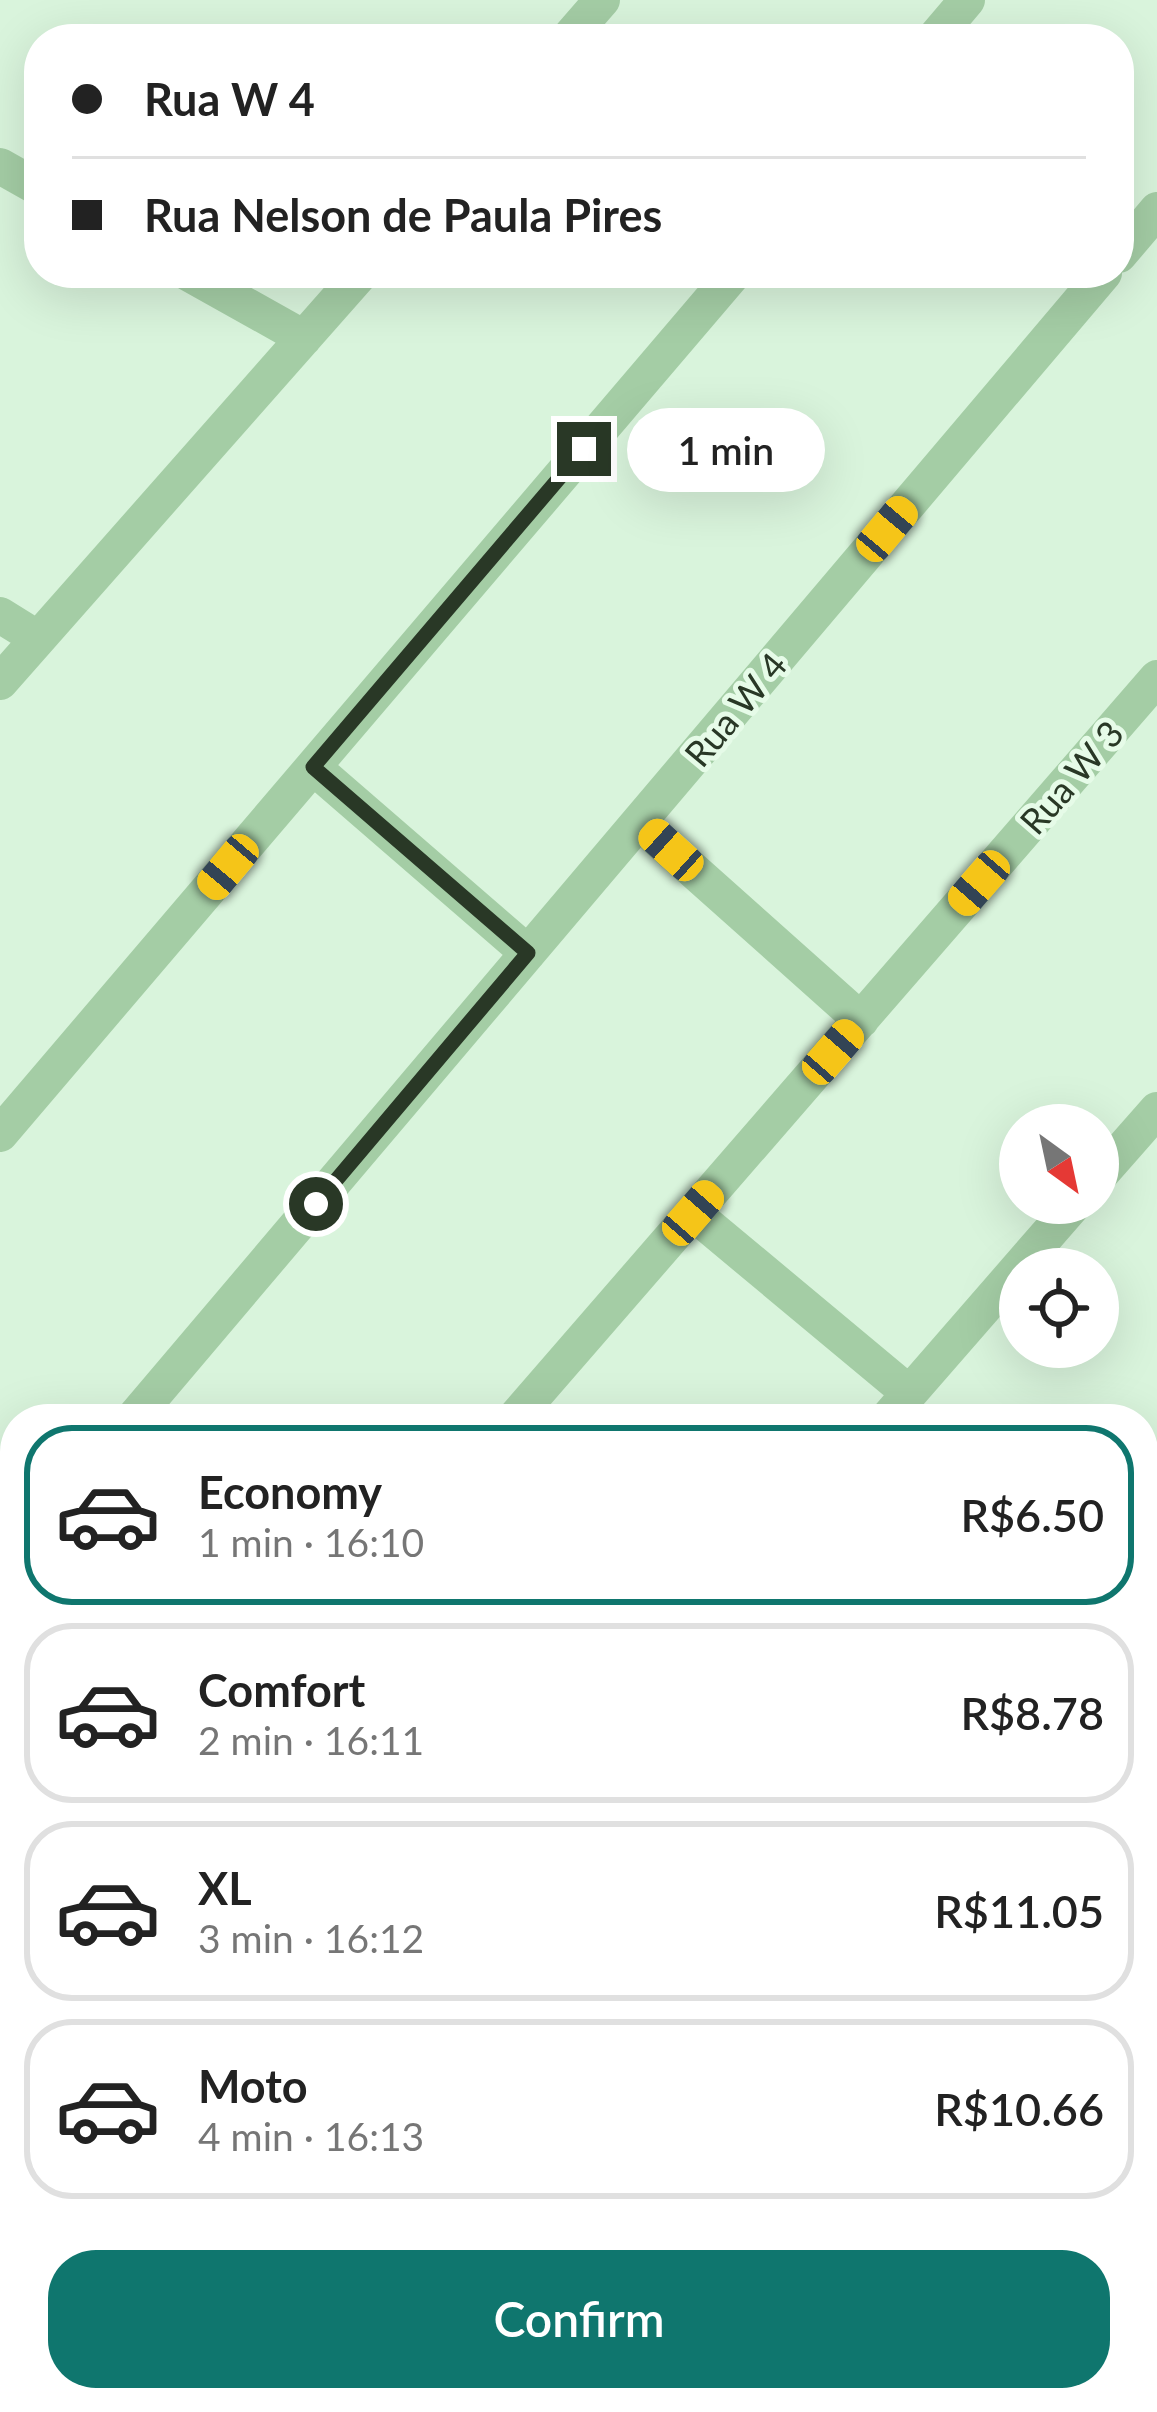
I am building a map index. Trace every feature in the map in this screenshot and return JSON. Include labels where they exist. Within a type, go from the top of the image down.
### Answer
[{"type":"street","points":[[581,24],[602,0]]},
{"type":"street","points":[[947,24],[967,0]]},
{"type":"street","points":[[1134,237],[1157,210]]},
{"type":"street","points":[[215,288],[304,338]]},
{"type":"street","points":[[0,682],[349,288]]},
{"type":"street","points":[[0,1134],[721,288]]},
{"type":"street","name":"Rua W 4","points":[[147,1404],[1091,288]]},
{"type":"street","points":[[0,615],[38,638]]},
{"type":"street","name":"Rua W 3","points":[[527,1404],[1157,678]]},
{"type":"street","points":[[313,767],[528,953]]},
{"type":"street","points":[[639,822],[861,1020]]},
{"type":"street","points":[[1119,1153],[1157,1110]]},
{"type":"street","points":[[693,1213],[896,1404]]},
{"type":"street","points":[[900,1404],[1058,1224]]},
{"type":"route","points":[[316,1204],[528,953],[313,767],[584,449]]}]
